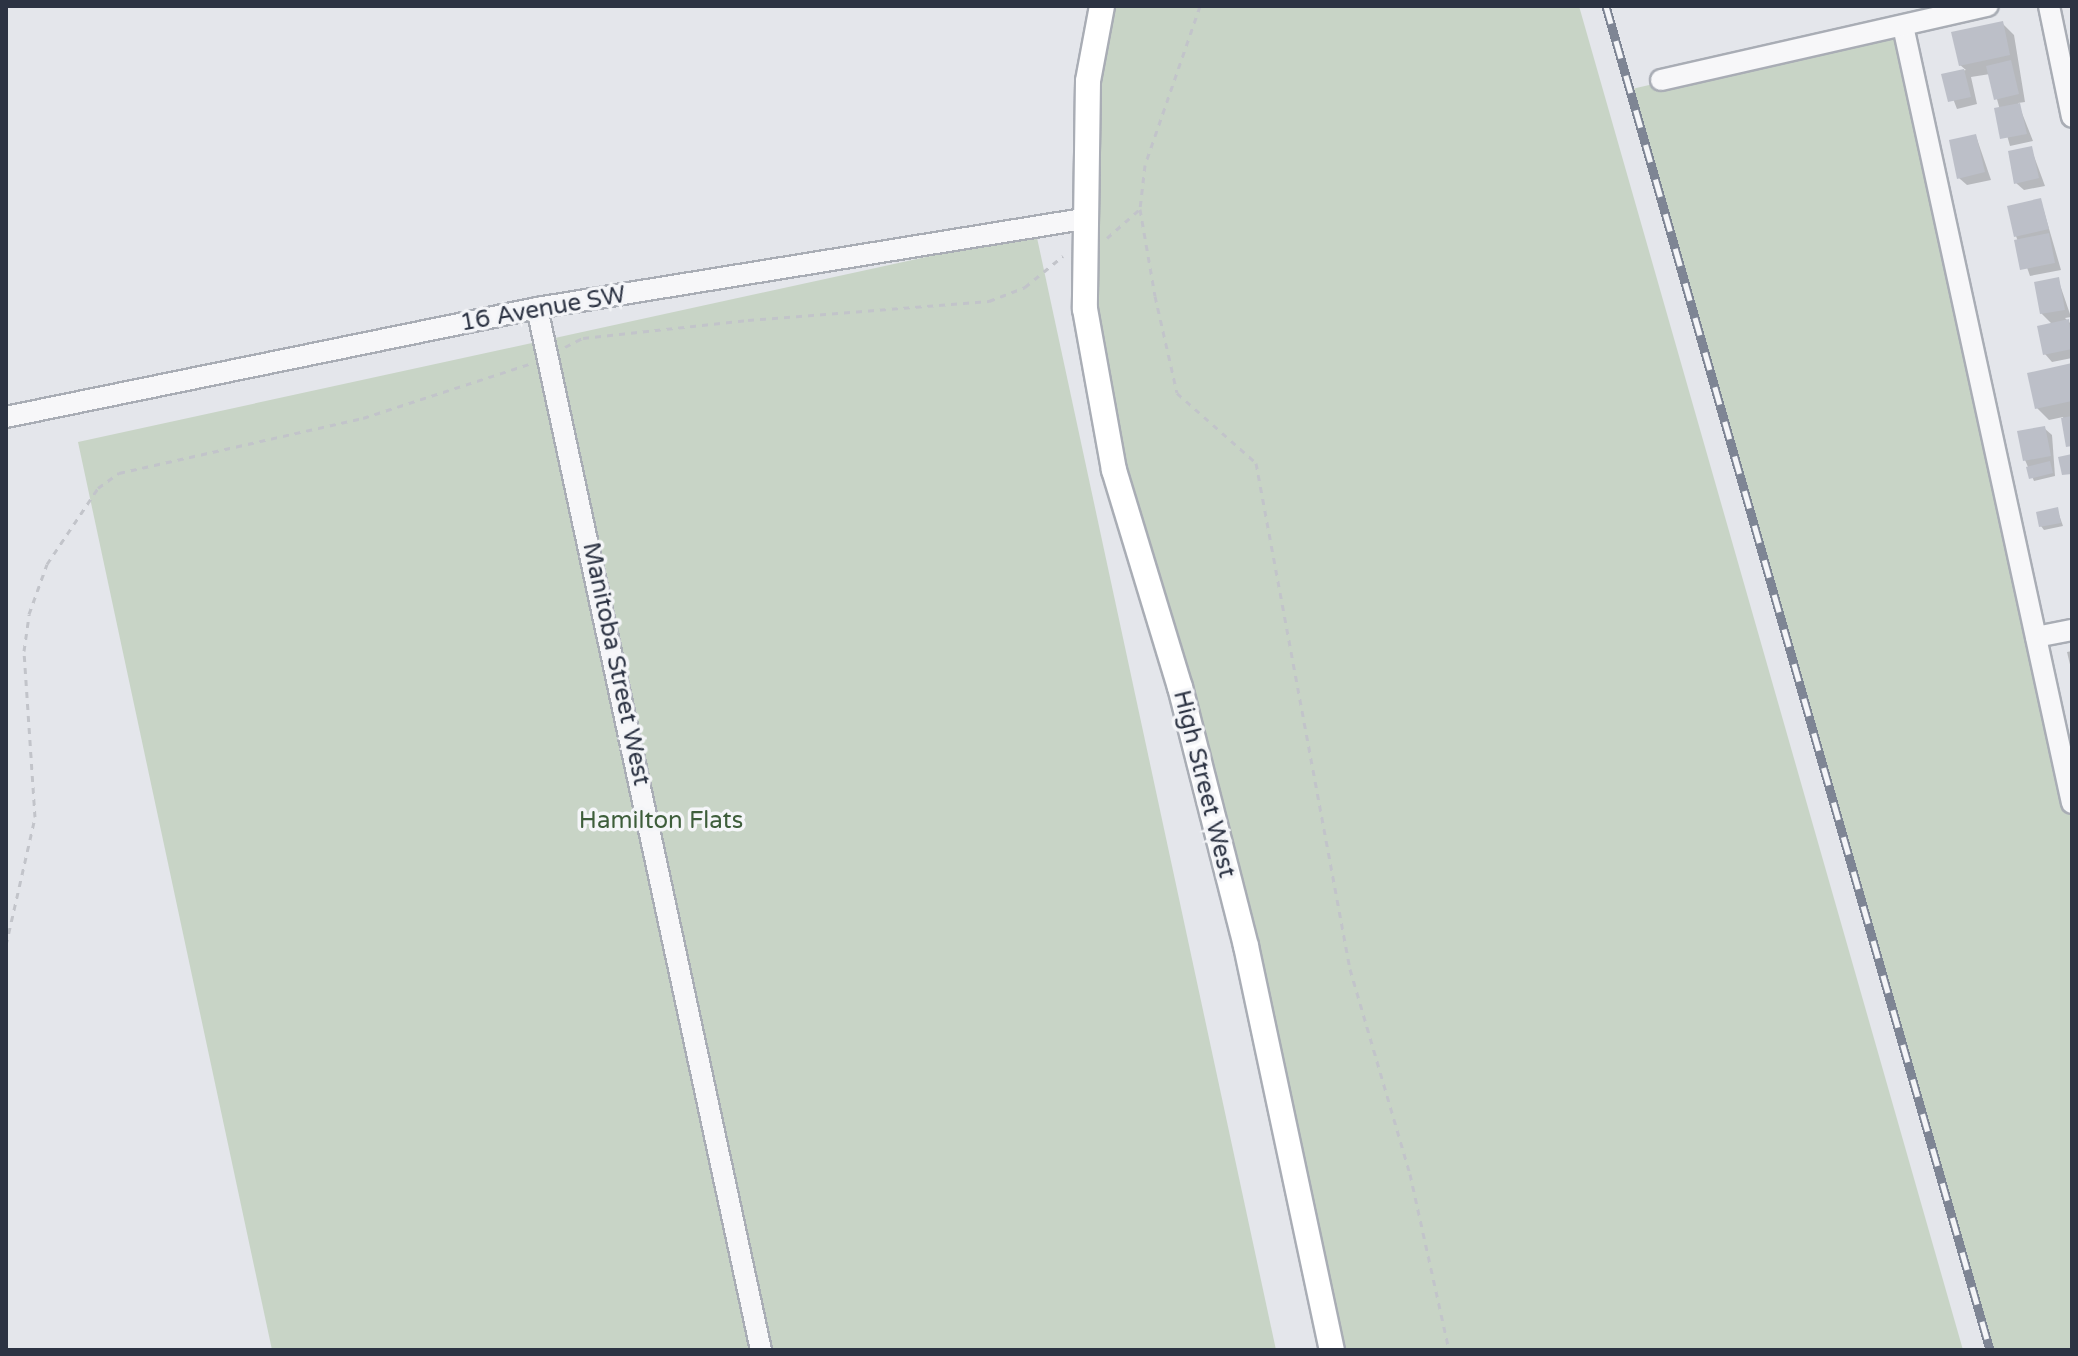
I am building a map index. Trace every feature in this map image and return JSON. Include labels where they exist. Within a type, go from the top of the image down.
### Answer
[{"type":"main road","name":"High Street West","points":[[1102,6],[1088,81],[1083,219],[1085,309],[1114,470],[1180,687],[1246,946],[1332,1350]]},
{"type":"street","points":[[1661,80],[1988,6]]},
{"type":"street","points":[[2049,6],[2072,117]]},
{"type":"street","points":[[1903,26],[2072,803]]},
{"type":"street","name":"16 Avenue SW","points":[[6,417],[537,308],[1083,219]]},
{"type":"street","name":"Manitoba Street West","points":[[537,308],[551,353],[761,1350]]},
{"type":"street","points":[[2036,637],[2072,630]]},
{"type":"path","points":[[1200,6],[1150,144],[1140,209],[1177,393],[1256,463],[1350,969],[1410,1174],[1449,1350]]},
{"type":"path","points":[[6,945],[35,817],[24,651],[29,614],[47,564],[98,488],[143,466],[475,387],[583,338],[989,301],[1025,287],[1084,244],[1112,236],[1140,209]]},
{"type":"green space","points":[[1107,6],[1579,6],[1963,1350],[1335,1350],[1123,482],[1085,234]]},
{"type":"green space","points":[[1903,26],[2072,803],[2072,1350],[1993,1350],[1632,89]]},
{"type":"green space","name":"Hamilton Flats","points":[[1036,233],[1276,1350],[272,1350],[78,442]]},
{"type":"building","points":[[2003,21],[2010,55],[1959,66],[1951,32]]},
{"type":"building","points":[[2011,60],[2019,94],[1994,100],[1986,66]]},
{"type":"building","points":[[1964,69],[1971,97],[1948,102],[1941,74]]},
{"type":"building","points":[[2020,103],[2027,134],[2000,139],[1994,108]]},
{"type":"building","points":[[1976,134],[1985,172],[1957,179],[1949,140]]},
{"type":"building","points":[[2032,146],[2039,178],[2014,184],[2008,151]]},
{"type":"building","points":[[2041,198],[2049,229],[2014,237],[2007,206]]},
{"type":"building","points":[[2049,233],[2055,263],[2020,270],[2014,240]]},
{"type":"building","points":[[2059,277],[2065,310],[2040,314],[2034,282]]},
{"type":"building","points":[[2069,319],[2072,349],[2043,355],[2037,326]]},
{"type":"building","points":[[2072,363],[2072,401],[2035,409],[2027,373]]},
{"type":"building","points":[[2072,416],[2072,446],[2066,447],[2061,418]]},
{"type":"building","points":[[2045,426],[2051,456],[2023,461],[2017,431]]},
{"type":"building","points":[[2072,454],[2072,474],[2062,475],[2058,457]]},
{"type":"building","points":[[2050,461],[2053,473],[2029,479],[2026,467]]},
{"type":"building","points":[[2058,507],[2061,523],[2039,527],[2036,512]]},
{"type":"railway","points":[[1606,6],[1990,1350]]}]
